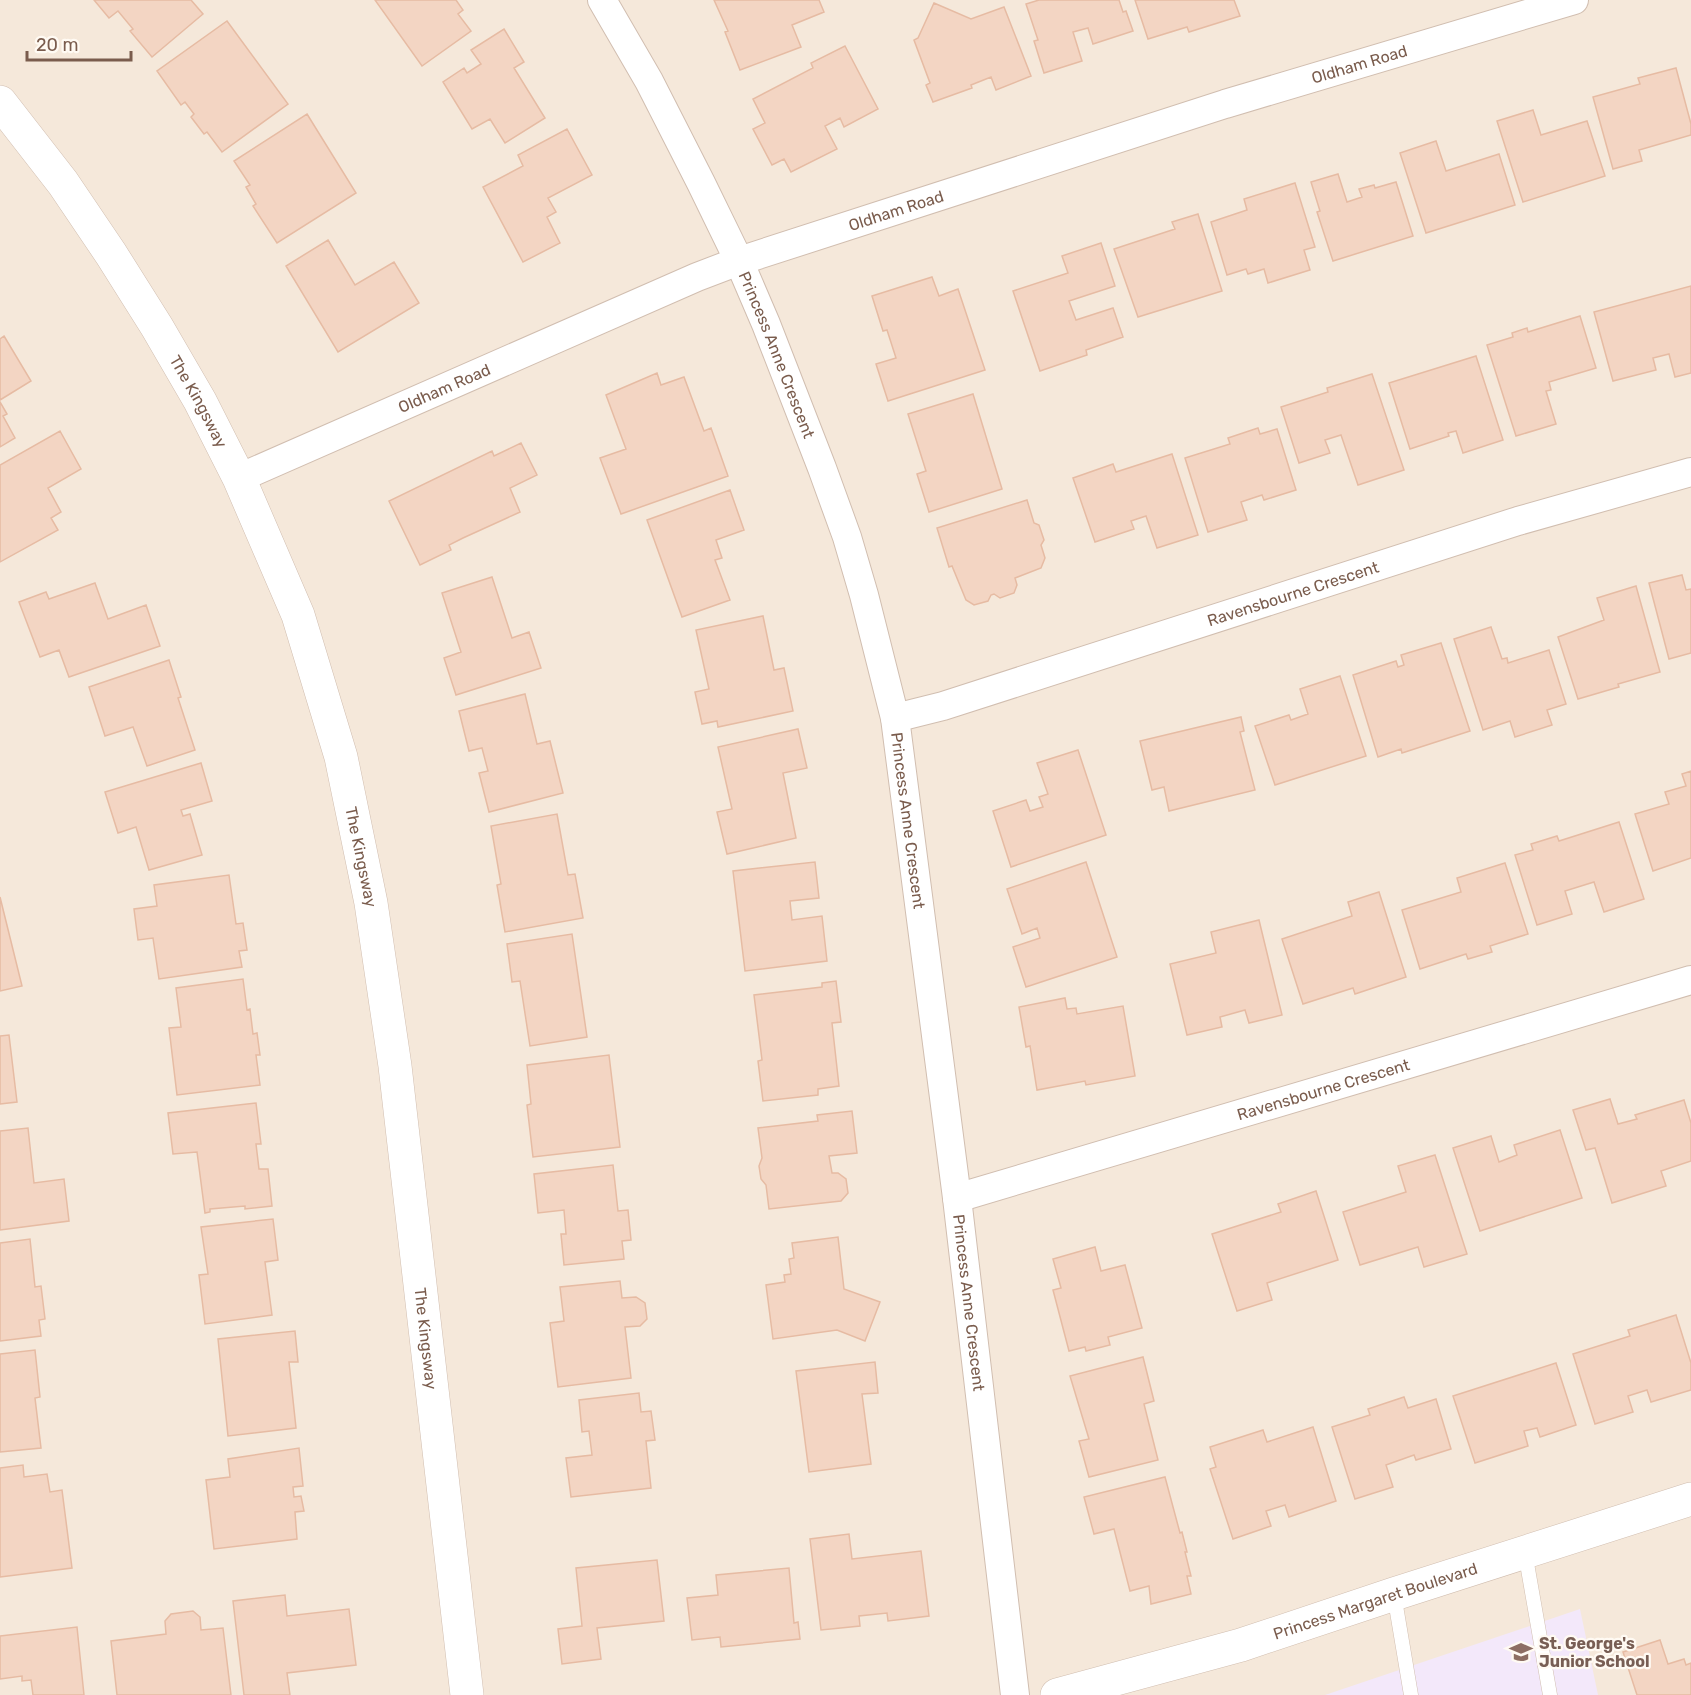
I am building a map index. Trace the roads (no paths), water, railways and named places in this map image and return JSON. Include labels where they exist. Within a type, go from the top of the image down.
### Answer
[{"type":"street","name":"Princess Anne Crescent","points":[[602,0],[649,81],[739,261],[766,324],[847,537],[896,718],[957,1198],[1015,1695]]},
{"type":"street","name":"Oldham Road","points":[[239,478],[739,261],[1225,104],[1574,0]]},
{"type":"street","name":"The Kingsway","points":[[0,102],[63,183],[111,254],[158,327],[200,401],[239,478],[298,615],[341,757],[371,903],[396,1066],[467,1695]]},
{"type":"street","name":"Ravensbourne Crescent","points":[[896,718],[943,706],[1518,521],[1691,472]]},
{"type":"street","name":"Ravensbourne Crescent","points":[[957,1198],[1691,980]]},
{"type":"street","name":"Princess Margaret Boulevard","points":[[1057,1695],[1241,1645],[1691,1499]]},
{"type":"lane","points":[[1525,1552],[1550,1695]]},
{"type":"lane","points":[[1394,1594],[1411,1695]]},
{"type":"place","name":"St. George's Junior School","points":[[1521,1652]]}]
